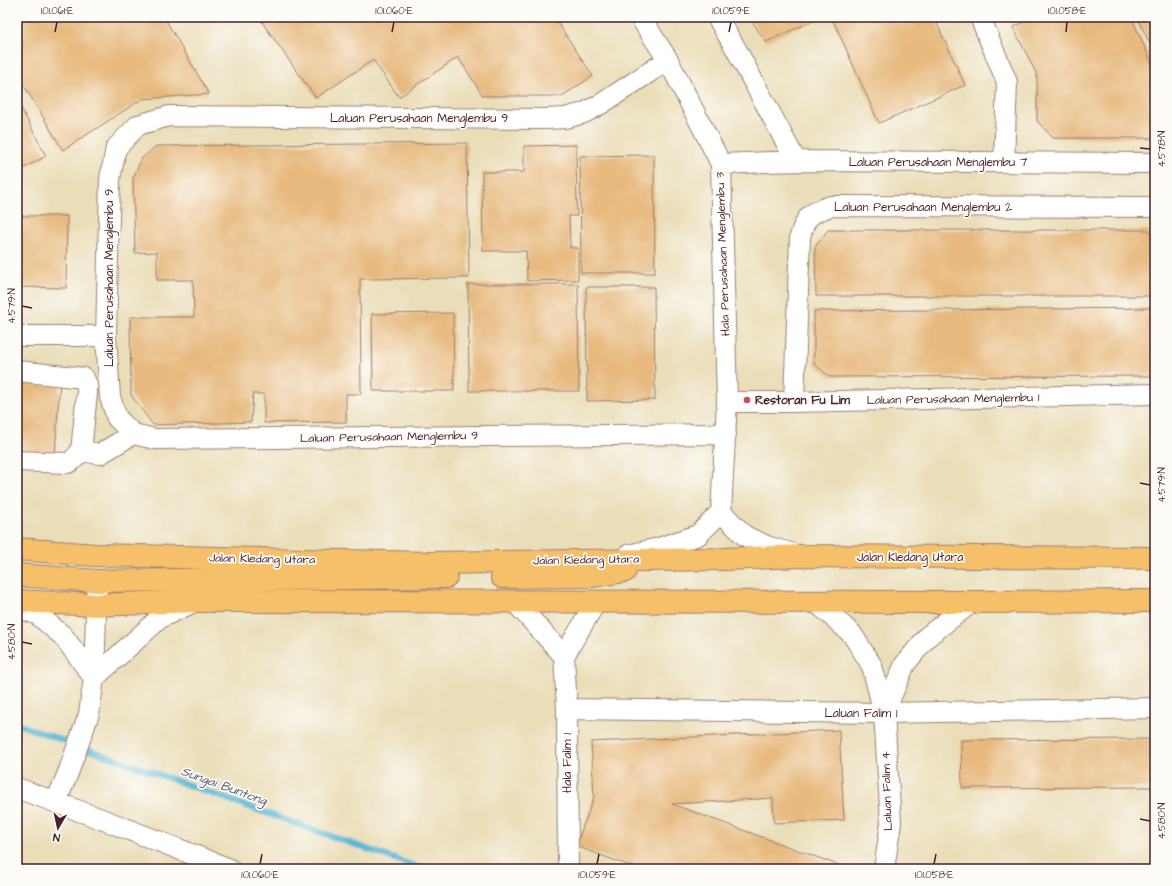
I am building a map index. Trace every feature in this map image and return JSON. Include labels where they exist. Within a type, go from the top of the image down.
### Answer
[{"type":"main road","name":"Jalan Kledang Utara","points":[[17,549],[95,555],[430,563],[724,559],[802,556],[1155,558]]},
{"type":"main road","points":[[17,575],[97,581],[593,576],[724,559]]},
{"type":"main road","points":[[17,601],[97,605],[196,601],[1155,601]]},
{"type":"street","name":"Hala Perusahaan Menglembu 3","points":[[640,17],[668,60],[721,164],[727,402],[721,512]]},
{"type":"street","points":[[717,17],[796,161]]},
{"type":"street","points":[[980,17],[1007,82],[1004,162]]},
{"type":"street","name":"Laluan Perusahaan Menglembu 9","points":[[668,60],[601,104],[584,113],[565,118],[169,116],[138,125],[116,148],[110,178],[106,336],[110,397],[117,418],[133,434],[156,439],[726,434]]},
{"type":"street","name":"Laluan Perusahaan Menglembu 7","points":[[721,164],[796,161],[1155,163]]},
{"type":"street","name":"Laluan Perusahaan Menglembu 2","points":[[794,402],[800,236],[804,222],[815,211],[831,206],[1155,207]]},
{"type":"street","points":[[17,336],[106,336]]},
{"type":"street","points":[[17,371],[84,378],[87,385],[82,451],[68,463],[17,460]]},
{"type":"street","name":"Laluan Perusahaan Menglembu 1","points":[[727,402],[794,402],[1155,394]]},
{"type":"street","points":[[82,451],[100,454],[133,434]]},
{"type":"street","points":[[605,560],[659,548],[698,536],[721,512],[745,536],[769,547],[802,556]]},
{"type":"street","points":[[56,802],[89,714],[94,678],[97,581]]},
{"type":"street","points":[[94,678],[160,618],[196,601]]},
{"type":"street","name":"Laluan Falim 4","points":[[815,601],[852,634],[872,666],[884,713],[891,822],[884,869]]},
{"type":"street","points":[[516,602],[564,656],[596,602]]},
{"type":"street","name":"Laluan Falim 4","points":[[884,713],[905,664],[928,636],[972,602]]},
{"type":"street","points":[[17,607],[38,615],[63,636],[94,678]]},
{"type":"street","name":"Hala Falim 1","points":[[564,656],[567,710],[568,869]]},
{"type":"street","name":"Laluan Falim 1","points":[[567,710],[884,713],[1155,708]]},
{"type":"street","points":[[17,788],[230,869]]},
{"type":"building","points":[[17,17],[164,17],[209,94],[142,99],[63,150],[17,74]]},
{"type":"building","points":[[269,17],[554,17],[593,76],[562,96],[483,96],[458,57],[399,97],[373,60],[316,98],[262,22]]},
{"type":"building","points":[[749,17],[821,17],[766,42]]},
{"type":"building","points":[[840,17],[934,17],[965,85],[879,123],[833,20]]},
{"type":"building","points":[[1036,17],[1131,17],[1155,70],[1155,138],[1053,138],[1037,121],[1037,75],[1013,27]]},
{"type":"building","points":[[1137,17],[1155,17],[1155,42],[1150,44]]},
{"type":"building","points":[[17,100],[46,156],[17,172]]},
{"type":"building","points":[[467,143],[469,278],[360,279],[361,394],[346,394],[346,422],[264,423],[264,394],[253,394],[251,422],[153,425],[131,395],[130,317],[194,317],[193,280],[157,280],[157,252],[135,253],[133,178],[142,158],[156,146]]},
{"type":"building","points":[[576,145],[577,216],[569,216],[570,248],[578,248],[578,280],[527,281],[526,251],[483,251],[482,172],[524,172],[524,146]]},
{"type":"building","points":[[654,155],[655,273],[581,273],[580,156]]},
{"type":"building","points":[[17,216],[67,216],[66,288],[17,287]]},
{"type":"building","points":[[828,230],[1148,230],[1155,236],[1155,296],[816,296],[815,247]]},
{"type":"building","points":[[468,284],[578,284],[579,391],[469,391]]},
{"type":"building","points":[[586,287],[654,287],[655,400],[587,401]]},
{"type":"building","points":[[1155,308],[1155,373],[1153,376],[830,377],[814,364],[814,311]]},
{"type":"building","points":[[453,313],[454,391],[373,391],[372,314]]},
{"type":"building","points":[[17,376],[60,380],[55,455],[17,452]]},
{"type":"building","points":[[839,730],[844,820],[774,823],[773,798],[672,804],[849,869],[638,869],[576,846],[594,797],[591,742]]},
{"type":"building","points":[[1155,739],[1155,787],[962,788],[961,740]]},
{"type":"waterway","name":"Sungai Buntong","points":[[17,724],[423,869]]},
{"type":"place","name":"Restoran Fu Lim","points":[[747,400]]}]
